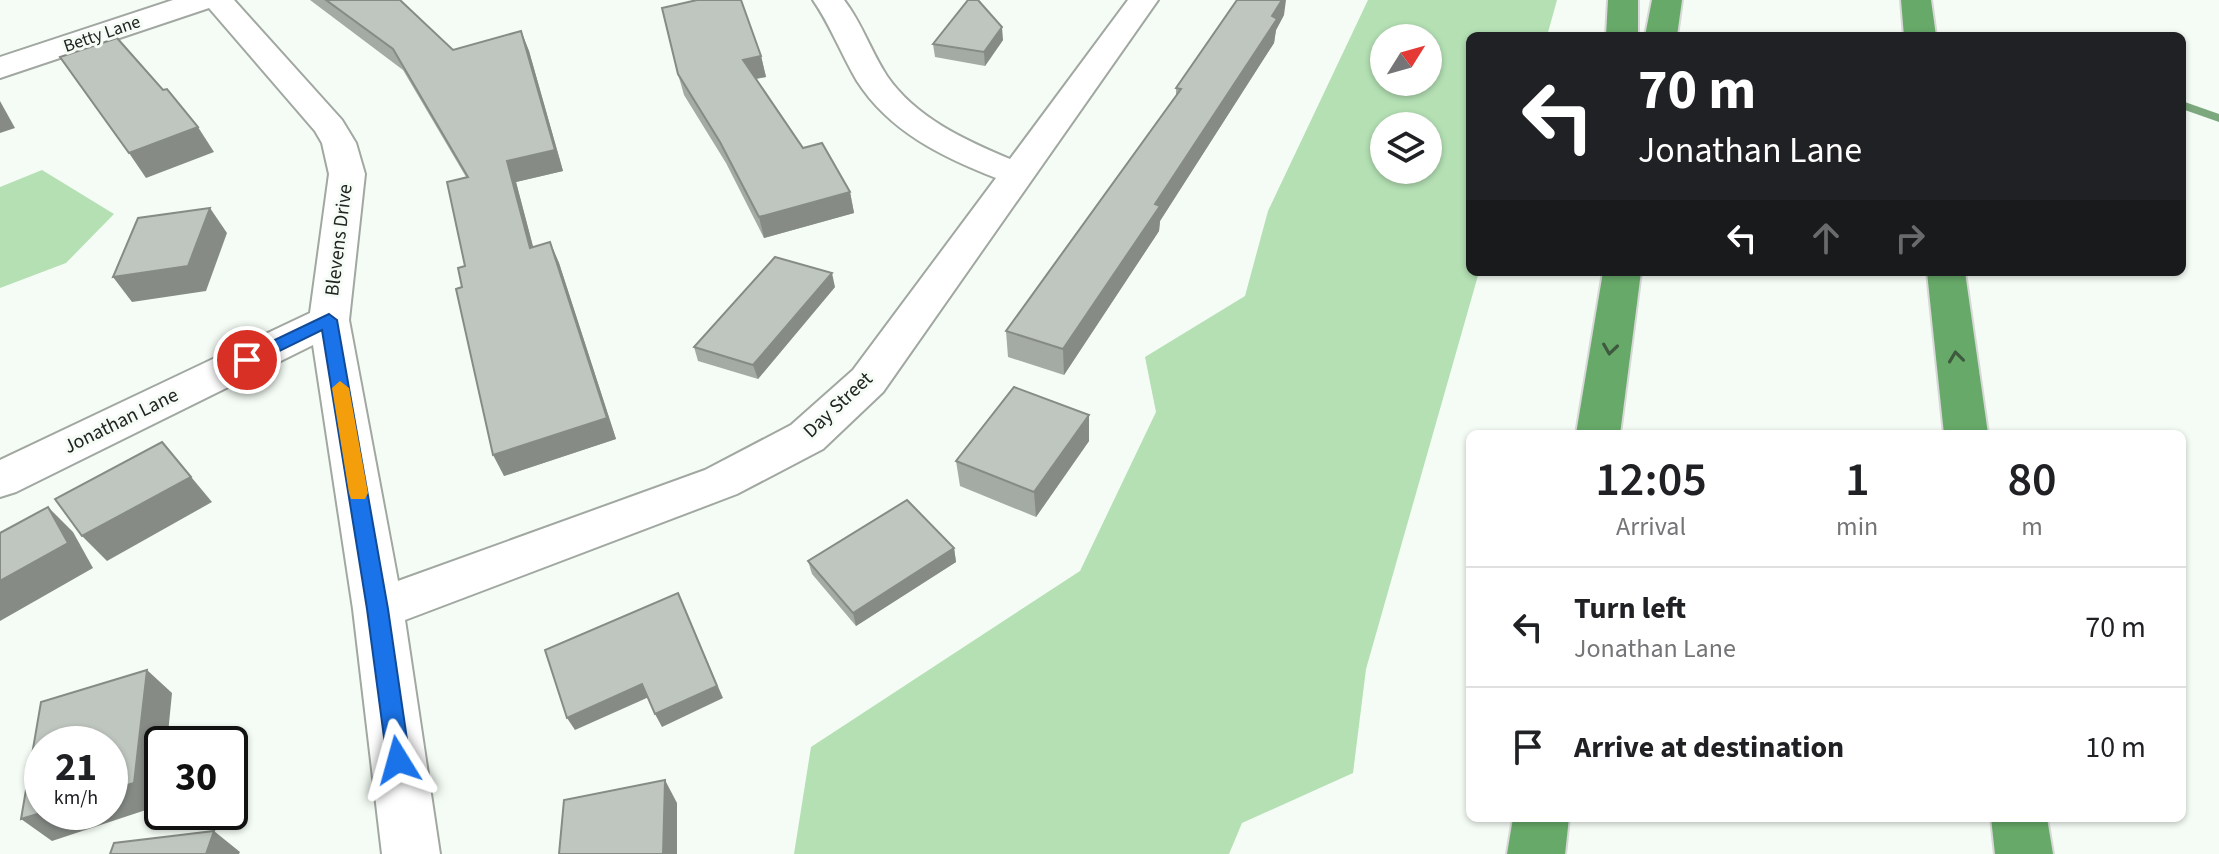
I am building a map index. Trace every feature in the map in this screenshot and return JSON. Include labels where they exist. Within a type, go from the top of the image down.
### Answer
[{"type":"highway","points":[[1622,32],[1623,0]]},
{"type":"highway","points":[[1662,32],[1667,0]]},
{"type":"highway","points":[[1916,0],[1920,32]]},
{"type":"highway","points":[[1599,430],[1621,276]]},
{"type":"highway","points":[[1946,276],[1966,430]]},
{"type":"highway","points":[[1536,854],[1540,822]]},
{"type":"highway","points":[[2020,822],[2024,854]]},
{"type":"street","name":"Betty Lane","points":[[0,68],[203,0]]},
{"type":"street","name":"Blevens Drive","points":[[218,0],[330,127],[339,143],[347,174],[329,320],[378,609],[411,854]]},
{"type":"street","points":[[828,0],[839,11],[874,81],[895,106],[960,152],[1019,175]]},
{"type":"street","name":"Day Street","points":[[378,609],[721,482],[807,437],[868,381],[1143,0]]},
{"type":"street","name":"Jonathan Lane","points":[[0,480],[329,320]]},
{"type":"green space","points":[[1368,0],[1557,0],[1548,32],[1466,32],[1466,276],[1478,276],[1366,669],[1353,773],[1242,823],[1229,854],[794,854],[811,747],[1080,571],[1156,412],[1145,357],[1245,296],[1268,211]]},
{"type":"green space","points":[[42,170],[114,214],[66,263],[0,288],[0,187]]},
{"type":"building","points":[[326,0],[400,0],[453,50],[521,31],[555,150],[507,161],[530,248],[550,242],[607,418],[493,455],[456,289],[462,287],[458,268],[465,266],[447,182],[468,177],[393,49]]},
{"type":"building","points":[[697,0],[741,0],[761,56],[743,60],[803,148],[822,143],[850,192],[759,217],[720,142],[678,74],[662,8]]},
{"type":"building","points":[[968,0],[978,0],[1002,27],[984,52],[933,44]]},
{"type":"building","points":[[1237,0],[1282,0],[1272,16],[1277,19],[1155,204],[1160,206],[1063,349],[1006,331],[1181,89],[1176,88]]},
{"type":"building","points":[[117,38],[163,90],[167,89],[198,127],[129,153],[60,57]]},
{"type":"building","points":[[210,208],[188,266],[113,277],[138,218]]},
{"type":"building","points":[[775,257],[832,273],[753,365],[694,347]]},
{"type":"building","points":[[1014,387],[1089,415],[1034,492],[956,461]]},
{"type":"building","points":[[162,442],[191,477],[82,536],[55,499]]},
{"type":"building","points":[[907,500],[954,548],[853,613],[808,561]]},
{"type":"building","points":[[48,507],[68,543],[0,581],[0,533]]},
{"type":"building","points":[[678,593],[717,686],[655,714],[642,684],[567,718],[545,650]]},
{"type":"building","points":[[147,670],[134,783],[128,785],[128,726],[37,726],[41,702]]},
{"type":"building","points":[[665,780],[663,854],[559,854],[564,800]]},
{"type":"building","points":[[214,831],[206,854],[110,854],[114,843]]},
{"type":"waterway","points":[[2186,106],[2219,118]]},
{"type":"slow traffic","points":[[340,388],[358,493]]},
{"type":"route","points":[[247,360],[329,320],[378,609],[398,760]]}]
